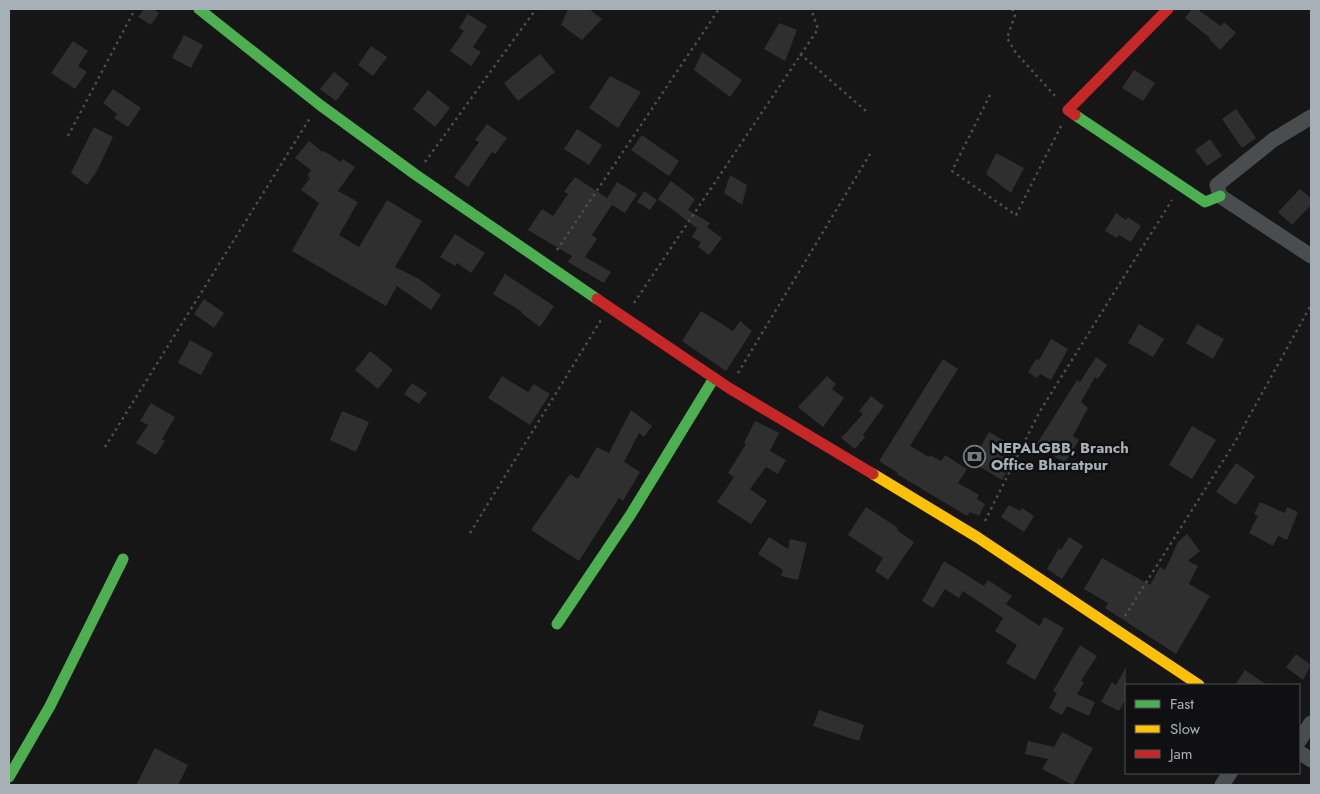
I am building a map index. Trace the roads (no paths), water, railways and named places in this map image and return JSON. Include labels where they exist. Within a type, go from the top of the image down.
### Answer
[{"type":"street","points":[[199,9],[320,105],[416,175],[714,378],[977,537],[1197,684]]},
{"type":"street","points":[[1168,9],[1068,110],[1204,202],[1220,196]]},
{"type":"street","points":[[1311,116],[1273,140],[1217,185],[1220,196],[1311,256]]},
{"type":"street","points":[[557,624],[631,514],[714,378]]},
{"type":"street","points":[[9,777],[50,706],[123,559]]},
{"type":"street","points":[[1300,740],[1311,723]]},
{"type":"street","points":[[1300,753],[1311,760]]},
{"type":"street","points":[[1222,785],[1229,774]]},
{"type":"place","name":"NEPALGBB, Branch Office Bharatpur","points":[[975,457]]}]
